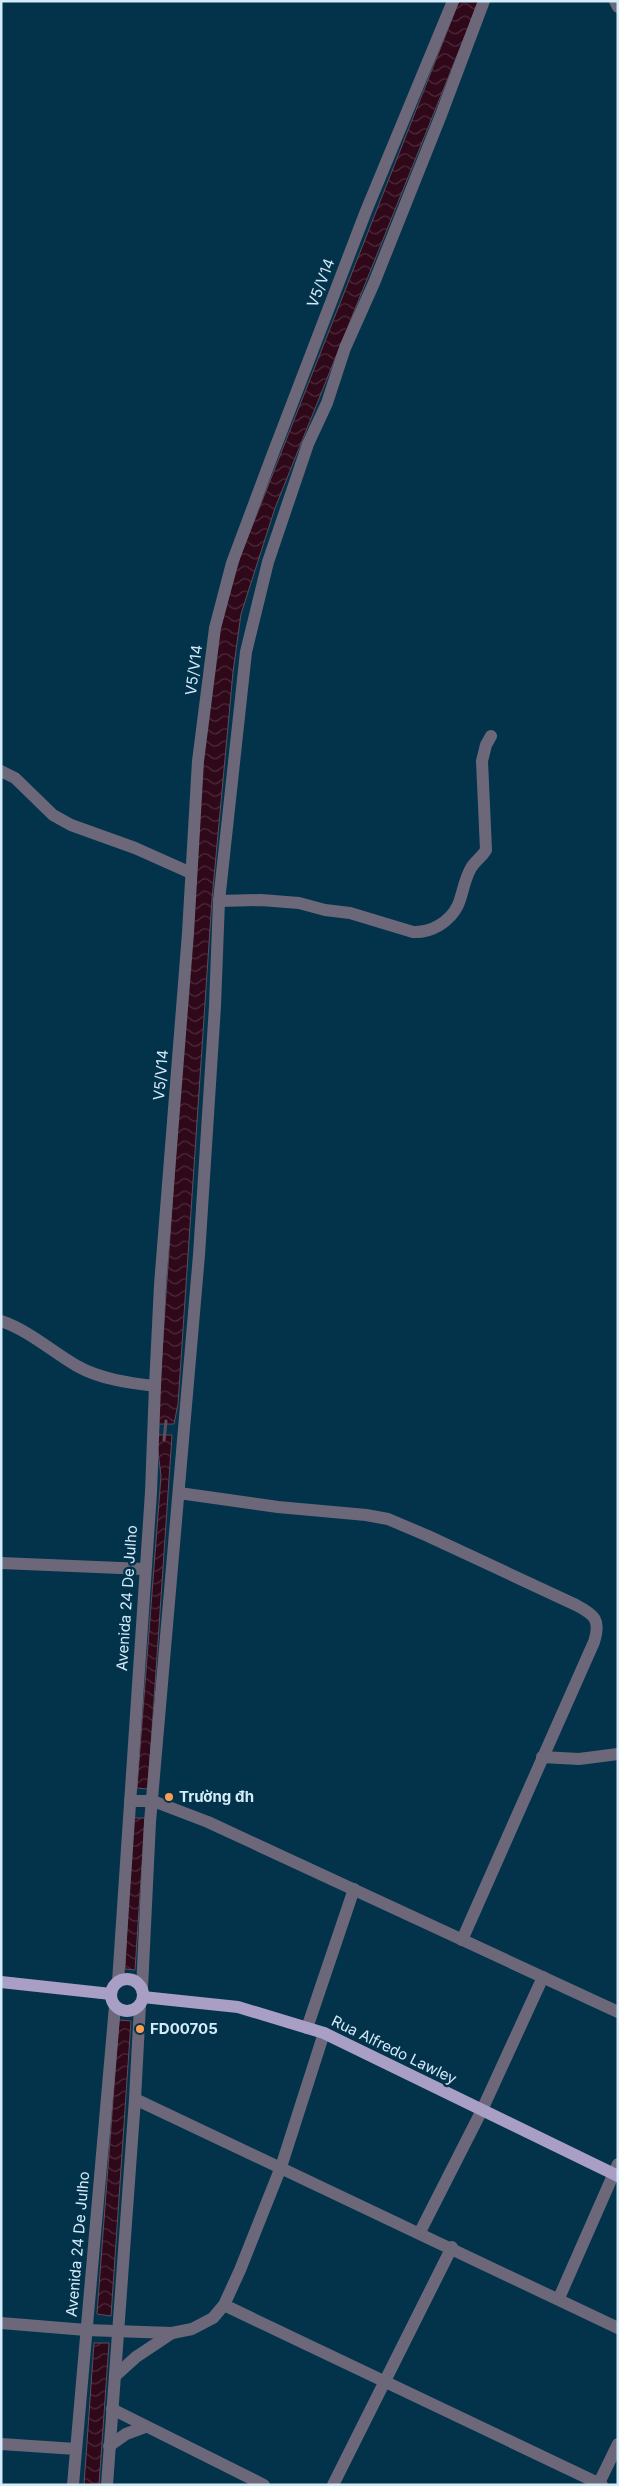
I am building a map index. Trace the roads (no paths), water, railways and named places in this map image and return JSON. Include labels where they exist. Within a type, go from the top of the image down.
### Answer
[{"type":"main road","points":[[131,1980],[141,1997],[128,2011],[115,2006],[111,1994],[118,1982],[131,1980]]},
{"type":"main road","points":[[1,1982],[111,1994]]},
{"type":"main road","name":"Rua Alfredo Lawley","points":[[141,1997],[238,2007],[324,2033],[482,2110],[616,2171]]},
{"type":"street","name":"V5/V14","points":[[155,1386],[160,1285],[198,761],[216,628],[232,563],[366,211],[453,1]]},
{"type":"street","points":[[615,1],[618,7]]},
{"type":"street","points":[[107,2485],[135,2099],[153,1801],[199,1255],[215,1006],[219,901],[246,652],[268,562],[308,444],[327,403],[345,348],[374,283],[486,2]]},
{"type":"street","points":[[219,901],[279,901],[350,913],[413,932],[422,933],[434,929],[452,915],[458,905],[471,867],[486,850],[482,761],[486,745],[491,736]]},
{"type":"street","points":[[1,771],[16,778],[53,815],[71,825],[135,848],[191,872]]},
{"type":"street","points":[[1,1321],[18,1327],[92,1373],[107,1378],[155,1386]]},
{"type":"street","name":"Avenida 24 De Julho","points":[[118,1982],[144,1569],[151,1492],[155,1386]]},
{"type":"street","points":[[179,1493],[278,1507],[366,1515],[388,1520],[428,1536],[589,1612],[596,1620],[596,1636],[462,1940]]},
{"type":"street","points":[[1,1562],[144,1569]]},
{"type":"street","points":[[542,1757],[579,1759],[618,1754]]},
{"type":"street","points":[[130,1801],[153,1801],[208,1822],[618,2012]]},
{"type":"street","points":[[307,2028],[354,1890]]},
{"type":"street","points":[[420,2232],[482,2110],[543,1977]]},
{"type":"street","name":"Avenida 24 De Julho","points":[[74,2485],[115,2006]]},
{"type":"street","points":[[1,2323],[86,2330],[172,2333],[203,2325],[213,2318],[224,2306],[281,2167],[324,2033]]},
{"type":"street","points":[[135,2099],[420,2232],[618,2328]]},
{"type":"street","points":[[558,2298],[616,2171]]},
{"type":"street","points":[[333,2485],[383,2381],[452,2248]]},
{"type":"street","points":[[224,2306],[600,2484],[618,2444]]},
{"type":"street","points":[[115,2376],[136,2356],[172,2333]]},
{"type":"street","points":[[112,2409],[264,2485]]},
{"type":"street","points":[[109,2446],[126,2434],[145,2427]]},
{"type":"street","points":[[1,2444],[76,2449]]},
{"type":"water","points":[[459,1],[479,1],[275,508],[241,614],[233,672],[212,899],[178,1404],[174,1424],[157,1424],[203,761],[217,639],[240,557]]},
{"type":"water","points":[[156,1435],[172,1435],[148,1789],[137,1788],[161,1476]]},
{"type":"water","points":[[132,1818],[145,1818],[135,1970],[125,1969]]},
{"type":"water","points":[[119,2020],[131,2021],[111,2316],[97,2314]]},
{"type":"water","points":[[94,2343],[109,2343],[99,2485],[84,2485]]},
{"type":"waterway","points":[[164,1440],[166,1421]]},
{"type":"place","name":"Trường đh","points":[[169,1797]]},
{"type":"place","name":"FD00705","points":[[140,2029]]}]
